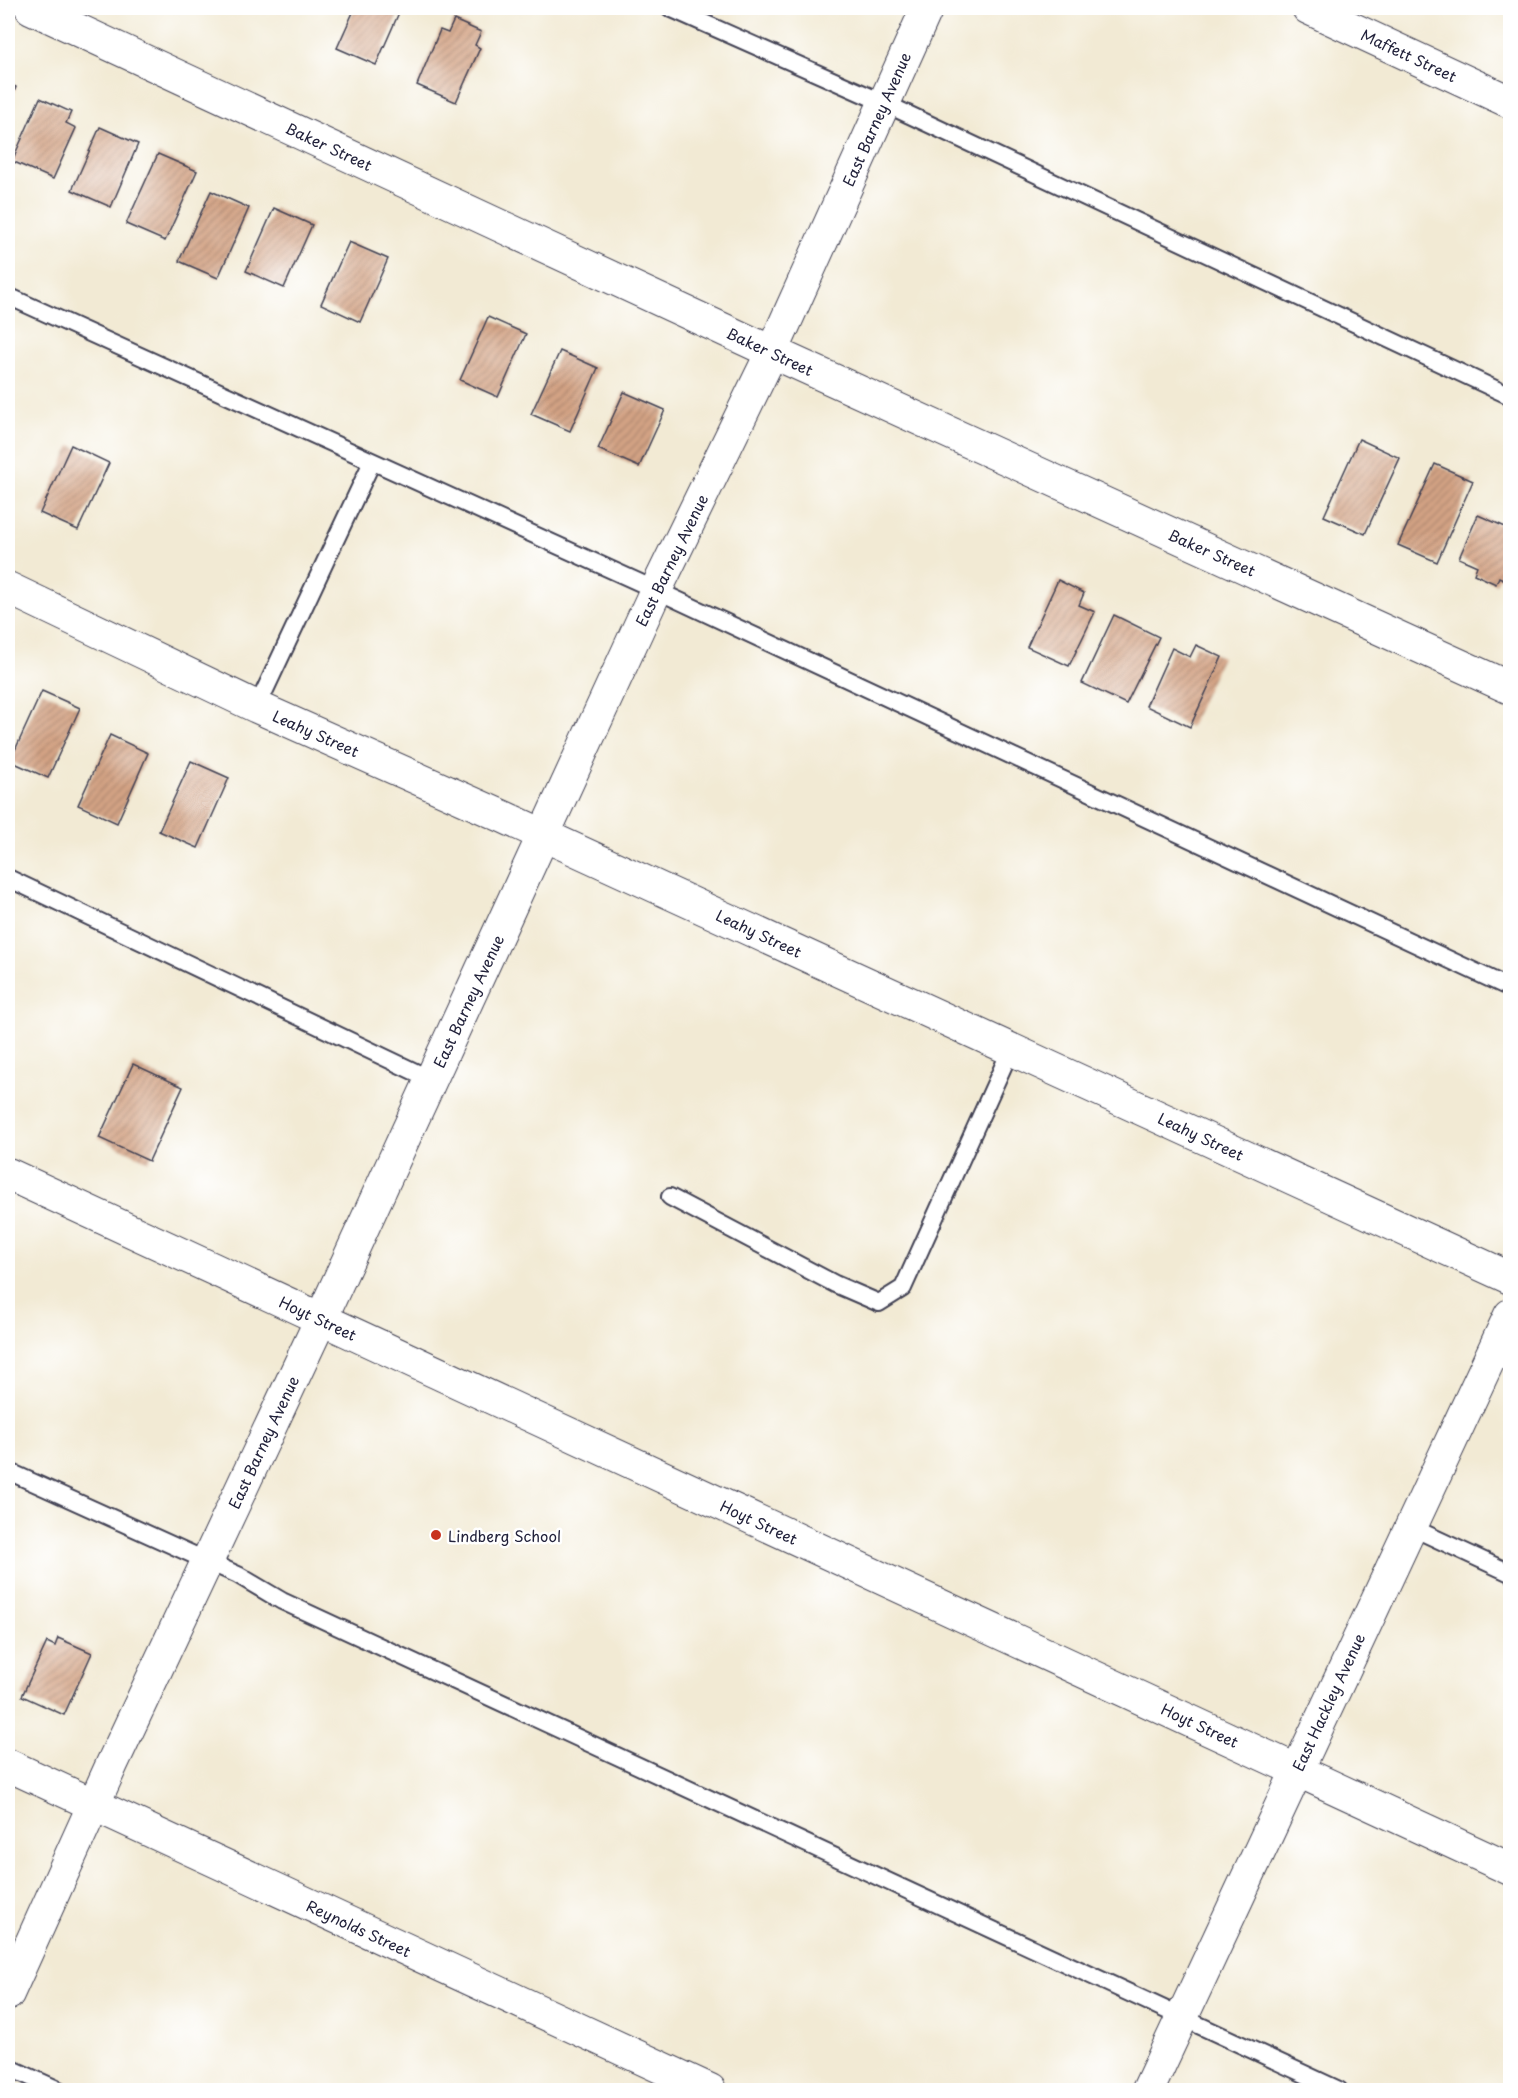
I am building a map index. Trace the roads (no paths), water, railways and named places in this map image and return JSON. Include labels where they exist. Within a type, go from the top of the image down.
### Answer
[{"type":"street","name":"Baker Street","points":[[31,8],[772,352],[1510,688]]},
{"type":"street","name":"East Barney Avenue","points":[[8,1994],[93,1805],[432,1080],[656,590],[772,352],[927,8]]},
{"type":"street","name":"Maffett Street","points":[[1308,8],[1510,102]]},
{"type":"street","name":"Leahy Street","points":[[8,588],[257,707],[544,835],[1510,1278]]},
{"type":"street","name":"Hoyt Street","points":[[8,1174],[1510,1869]]},
{"type":"street","name":"East Hackley Avenue","points":[[1148,2091],[1510,1315]]},
{"type":"street","name":"Reynolds Street","points":[[8,1765],[710,2091]]},
{"type":"lane","points":[[670,8],[884,103],[1510,396]]},
{"type":"lane","points":[[8,296],[656,590],[1510,988]]},
{"type":"lane","points":[[257,707],[372,462]]},
{"type":"lane","points":[[8,878],[432,1080]]},
{"type":"lane","points":[[670,1197],[835,1284],[879,1303],[903,1288],[1011,1049]]},
{"type":"lane","points":[[8,1471],[238,1575],[293,1606],[1339,2091]]},
{"type":"lane","points":[[1411,1527],[1510,1573]]},
{"type":"lane","points":[[8,2067],[59,2091]]},
{"type":"place","name":"Lindberg School","points":[[436,1535]]}]
